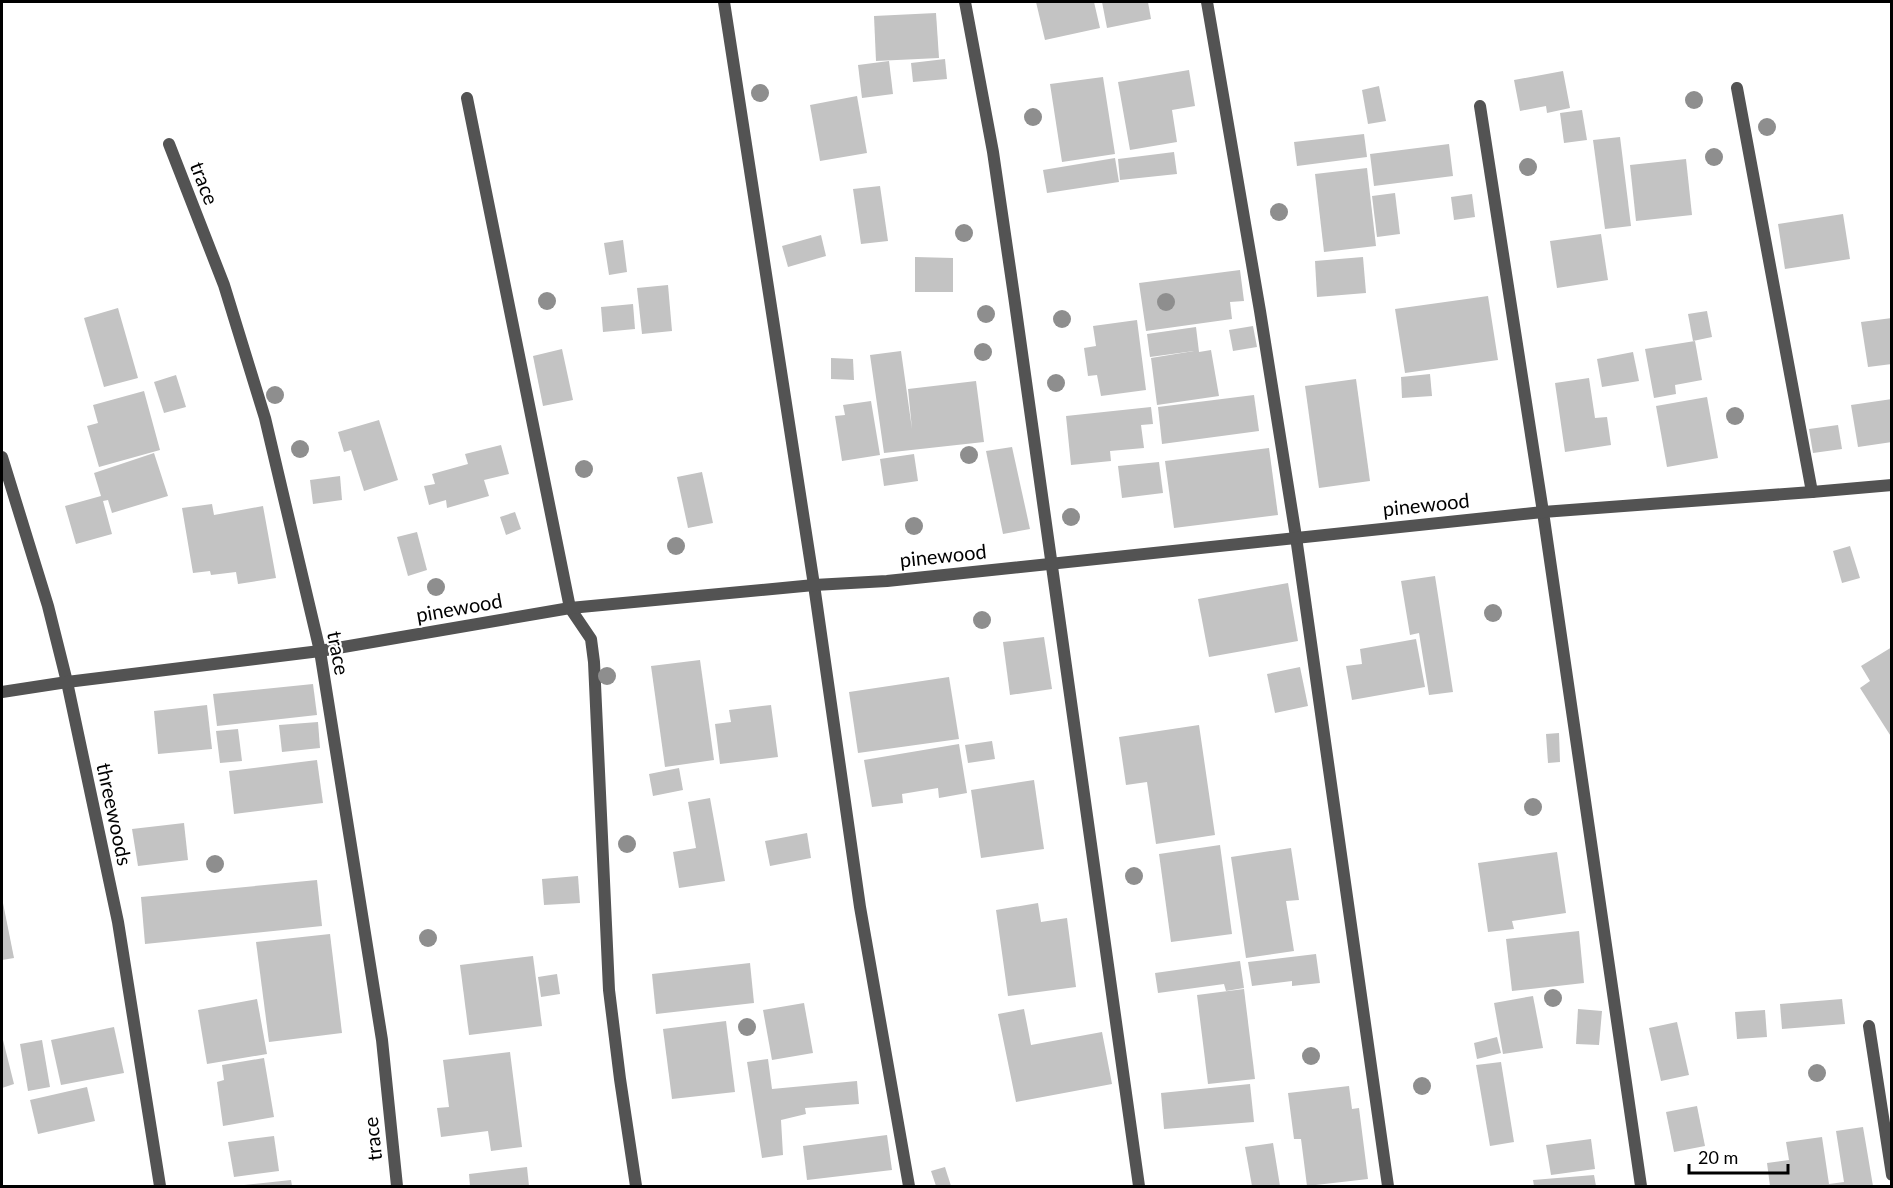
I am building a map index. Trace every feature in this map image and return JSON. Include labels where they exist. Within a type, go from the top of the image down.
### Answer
[{"type":"street","points":[[724,2],[814,585],[860,907],[909,1186]]},
{"type":"street","points":[[965,2],[993,152],[1053,563],[1139,1186]]},
{"type":"street","points":[[1207,2],[1296,537],[1388,1186]]},
{"type":"street","points":[[1737,88],[1812,492]]},
{"type":"street","points":[[468,98],[570,608],[591,639],[594,662],[609,990],[636,1186]]},
{"type":"street","points":[[1480,106],[1543,512],[1641,1186]]},
{"type":"street","name":"trace","points":[[169,144],[224,285],[259,396],[320,651],[382,1040],[397,1186]]},
{"type":"street","name":"threewoods","points":[[2,457],[48,606],[67,682],[118,922],[160,1186]]},
{"type":"street","name":"pinewood","points":[[2,692],[320,651],[570,608],[814,585],[887,581],[1543,512],[1892,485]]},
{"type":"street","points":[[1869,1026],[1892,1175]]},
{"type":"building","points":[[1036,2],[1094,2],[1100,28],[1045,40]]},
{"type":"building","points":[[1102,2],[1148,2],[1151,19],[1107,28]]},
{"type":"building","points":[[936,13],[939,58],[876,61],[874,16]]},
{"type":"building","points":[[945,59],[947,79],[913,82],[911,63]]},
{"type":"building","points":[[889,61],[893,94],[862,98],[858,65]]},
{"type":"building","points":[[1189,70],[1195,106],[1172,110],[1177,142],[1130,150],[1118,82]]},
{"type":"building","points":[[1563,71],[1570,108],[1547,113],[1546,106],[1520,111],[1514,80]]},
{"type":"building","points":[[1103,77],[1115,154],[1062,162],[1050,84]]},
{"type":"building","points":[[1379,86],[1386,121],[1368,124],[1362,90]]},
{"type":"building","points":[[857,96],[867,153],[820,161],[810,105]]},
{"type":"building","points":[[1582,110],[1587,140],[1564,143],[1560,113]]},
{"type":"building","points":[[1364,134],[1367,157],[1297,166],[1294,142]]},
{"type":"building","points":[[1620,137],[1631,226],[1605,229],[1593,140]]},
{"type":"building","points":[[1449,144],[1453,176],[1374,186],[1370,154]]},
{"type":"building","points":[[1174,152],[1177,174],[1120,180],[1118,159]]},
{"type":"building","points":[[1115,158],[1119,182],[1047,193],[1043,170]]},
{"type":"building","points":[[1686,159],[1692,215],[1636,221],[1630,165]]},
{"type":"building","points":[[1367,168],[1376,246],[1324,252],[1315,174]]},
{"type":"building","points":[[880,186],[888,241],[861,244],[853,189]]},
{"type":"building","points":[[1395,193],[1400,234],[1377,237],[1372,196]]},
{"type":"building","points":[[1472,194],[1475,217],[1454,220],[1451,197]]},
{"type":"building","points":[[1843,214],[1850,259],[1785,269],[1778,224]]},
{"type":"building","points":[[1601,234],[1608,280],[1557,288],[1550,241]]},
{"type":"building","points":[[821,235],[826,256],[788,267],[782,246]]},
{"type":"building","points":[[623,240],[627,272],[609,275],[604,243]]},
{"type":"building","points":[[915,257],[953,258],[953,292],[915,292]]},
{"type":"building","points":[[1363,257],[1366,293],[1317,297],[1315,261]]},
{"type":"building","points":[[1240,270],[1244,301],[1230,302],[1232,319],[1146,331],[1139,283]]},
{"type":"building","points":[[668,285],[672,331],[642,334],[637,288]]},
{"type":"building","points":[[1488,296],[1498,360],[1405,373],[1395,309]]},
{"type":"building","points":[[633,304],[635,329],[603,332],[601,307]]},
{"type":"building","points":[[118,308],[138,378],[104,387],[84,318]]},
{"type":"building","points":[[1707,311],[1712,337],[1693,341],[1688,314]]},
{"type":"building","points":[[1892,318],[1892,364],[1868,367],[1861,322]]},
{"type":"building","points":[[1137,320],[1146,390],[1101,396],[1097,375],[1088,376],[1084,348],[1096,346],[1093,326]]},
{"type":"building","points":[[1253,326],[1257,347],[1233,351],[1229,330]]},
{"type":"building","points":[[1196,327],[1199,352],[1211,350],[1219,396],[1157,405],[1151,358],[1194,351],[1150,357],[1147,334]]},
{"type":"building","points":[[1695,341],[1702,380],[1675,385],[1676,394],[1654,398],[1645,349]]},
{"type":"building","points":[[562,349],[573,400],[543,406],[533,356]]},
{"type":"building","points":[[901,351],[912,429],[908,389],[976,381],[984,442],[884,453],[870,355]]},
{"type":"building","points":[[1633,352],[1639,381],[1602,387],[1597,359]]},
{"type":"building","points":[[831,358],[853,359],[854,380],[831,379]]},
{"type":"building","points":[[1430,374],[1432,396],[1402,398],[1401,377]]},
{"type":"building","points":[[176,375],[186,407],[164,413],[154,382]]},
{"type":"building","points":[[1589,378],[1595,418],[1607,417],[1611,445],[1565,452],[1555,383]]},
{"type":"building","points":[[1356,379],[1370,481],[1319,488],[1305,386]]},
{"type":"building","points":[[144,391],[160,450],[99,467],[87,426],[98,423],[93,405]]},
{"type":"building","points":[[1254,395],[1259,431],[1162,444],[1158,407]]},
{"type":"building","points":[[1707,397],[1718,458],[1667,467],[1656,406]]},
{"type":"building","points":[[1892,399],[1892,442],[1858,447],[1851,405]]},
{"type":"building","points":[[871,401],[880,455],[842,461],[835,416],[845,415],[843,405]]},
{"type":"building","points":[[1151,407],[1153,424],[1141,425],[1144,448],[1110,451],[1111,461],[1071,465],[1066,416]]},
{"type":"building","points":[[379,420],[398,480],[364,491],[351,450],[344,452],[338,432]]},
{"type":"building","points":[[1838,425],[1842,449],[1813,453],[1809,429]]},
{"type":"building","points":[[501,445],[509,474],[484,480],[489,496],[447,508],[446,500],[429,505],[424,486],[435,484],[432,474],[468,464],[465,454]]},
{"type":"building","points":[[1012,447],[1030,529],[1003,534],[986,451]]},
{"type":"building","points":[[1269,448],[1278,515],[1174,528],[1165,461]]},
{"type":"building","points":[[154,453],[168,496],[112,513],[108,500],[103,501],[112,534],[76,544],[65,506],[101,496],[94,473]]},
{"type":"building","points":[[914,454],[918,481],[884,486],[880,459]]},
{"type":"building","points":[[1159,462],[1163,493],[1122,498],[1118,466]]},
{"type":"building","points":[[702,472],[713,523],[688,528],[677,477]]},
{"type":"building","points":[[340,476],[342,500],[313,504],[310,480]]},
{"type":"building","points":[[212,504],[214,515],[263,506],[276,578],[238,584],[236,572],[211,575],[210,571],[193,573],[182,508]]},
{"type":"building","points":[[515,512],[521,529],[506,535],[500,517]]},
{"type":"building","points":[[417,532],[427,570],[408,576],[397,537]]},
{"type":"building","points":[[1850,546],[1860,578],[1842,583],[1833,551]]},
{"type":"building","points":[[1435,576],[1453,692],[1429,695],[1419,633],[1410,635],[1401,581]]},
{"type":"building","points":[[1288,583],[1298,641],[1209,657],[1198,599]]},
{"type":"building","points":[[1044,637],[1052,689],[1010,695],[1003,642]]},
{"type":"building","points":[[1416,639],[1425,687],[1352,700],[1346,666],[1362,664],[1360,649]]},
{"type":"building","points":[[1892,647],[1892,738],[1860,688],[1870,681],[1861,666]]},
{"type":"building","points":[[700,660],[714,760],[665,767],[651,666]]},
{"type":"building","points":[[1300,667],[1308,706],[1275,713],[1267,674]]},
{"type":"building","points":[[949,677],[959,739],[858,753],[849,692]]},
{"type":"building","points":[[313,684],[317,715],[217,726],[213,694]]},
{"type":"building","points":[[207,705],[212,749],[158,754],[154,711]]},
{"type":"building","points":[[771,705],[778,757],[720,764],[715,724],[731,722],[729,710]]},
{"type":"building","points":[[318,722],[320,748],[282,752],[279,725]]},
{"type":"building","points":[[1199,725],[1215,835],[1156,844],[1147,782],[1126,785],[1119,737]]},
{"type":"building","points":[[238,729],[242,761],[220,763],[216,731]]},
{"type":"building","points":[[1559,733],[1560,762],[1548,763],[1546,734]]},
{"type":"building","points":[[992,741],[995,759],[968,763],[965,745]]},
{"type":"building","points":[[959,744],[967,793],[939,798],[938,788],[902,794],[903,803],[872,807],[864,760]]},
{"type":"building","points":[[317,760],[323,803],[234,814],[229,771]]},
{"type":"building","points":[[679,768],[683,790],[653,796],[649,774]]},
{"type":"building","points":[[1034,780],[1044,849],[981,858],[971,790]]},
{"type":"building","points":[[710,798],[725,881],[679,888],[673,852],[696,848],[688,802]]},
{"type":"building","points":[[184,823],[188,860],[138,866],[132,829]]},
{"type":"building","points":[[807,833],[811,858],[770,866],[765,841]]},
{"type":"building","points":[[1220,845],[1232,934],[1171,942],[1159,854]]},
{"type":"building","points":[[1291,848],[1299,900],[1286,901],[1294,951],[1246,958],[1231,857]]},
{"type":"building","points":[[1557,852],[1566,913],[1512,921],[1514,929],[1488,932],[1478,863]]},
{"type":"building","points":[[578,876],[580,903],[544,905],[542,879]]},
{"type":"building","points":[[317,880],[322,926],[145,944],[141,897]]},
{"type":"building","points":[[2,898],[14,958],[2,960]]},
{"type":"building","points":[[1038,903],[1041,922],[1067,918],[1076,987],[1008,996],[996,910]]},
{"type":"building","points":[[1579,931],[1584,983],[1512,991],[1506,939]]},
{"type":"building","points":[[330,934],[342,1033],[269,1042],[256,942]]},
{"type":"building","points":[[1316,954],[1320,983],[1292,986],[1292,981],[1252,986],[1248,962]]},
{"type":"building","points":[[533,956],[542,1026],[469,1035],[460,965]]},
{"type":"building","points":[[1240,961],[1244,988],[1226,991],[1224,984],[1158,993],[1155,973]]},
{"type":"building","points":[[750,963],[754,1003],[656,1014],[652,974]]},
{"type":"building","points":[[557,974],[560,994],[541,997],[538,977]]},
{"type":"building","points":[[1244,989],[1255,1079],[1208,1084],[1197,995]]},
{"type":"building","points":[[1533,996],[1543,1048],[1503,1054],[1494,1003]]},
{"type":"building","points":[[257,999],[267,1054],[207,1064],[198,1010]]},
{"type":"building","points":[[1842,999],[1845,1024],[1782,1029],[1780,1004]]},
{"type":"building","points":[[804,1003],[813,1053],[772,1060],[763,1010]]},
{"type":"building","points":[[1024,1009],[1031,1045],[1102,1032],[1112,1084],[1016,1102],[998,1014]]},
{"type":"building","points":[[1578,1009],[1602,1011],[1599,1045],[1576,1044]]},
{"type":"building","points":[[1765,1010],[1767,1037],[1737,1039],[1735,1012]]},
{"type":"building","points":[[726,1021],[735,1092],[672,1099],[663,1029]]},
{"type":"building","points":[[1677,1022],[1689,1075],[1661,1081],[1649,1028]]},
{"type":"building","points":[[114,1027],[124,1073],[61,1085],[51,1040]]},
{"type":"building","points":[[2,1036],[14,1084],[2,1088]]},
{"type":"building","points":[[1497,1037],[1501,1053],[1477,1059],[1474,1043]]},
{"type":"building","points":[[42,1040],[50,1087],[28,1091],[20,1044]]},
{"type":"building","points":[[510,1052],[522,1147],[491,1151],[488,1131],[441,1137],[437,1108],[449,1107],[443,1060]]},
{"type":"building","points":[[264,1058],[274,1117],[223,1126],[217,1082],[224,1080],[222,1065]]},
{"type":"building","points":[[768,1059],[772,1089],[857,1081],[859,1104],[805,1108],[806,1114],[781,1120],[783,1155],[762,1158],[747,1062]]},
{"type":"building","points":[[1501,1062],[1514,1142],[1490,1146],[1476,1065]]},
{"type":"building","points":[[1250,1084],[1254,1122],[1164,1129],[1161,1093]]},
{"type":"building","points":[[1349,1086],[1352,1109],[1359,1108],[1368,1179],[1307,1186],[1301,1139],[1294,1139],[1288,1093]]},
{"type":"building","points":[[87,1087],[95,1121],[38,1134],[30,1100]]},
{"type":"building","points":[[1697,1106],[1705,1146],[1674,1152],[1666,1112]]},
{"type":"building","points":[[1863,1127],[1873,1186],[1770,1186],[1767,1163],[1789,1160],[1786,1142],[1822,1137],[1829,1184],[1844,1182],[1836,1131]]},
{"type":"building","points":[[887,1135],[892,1170],[807,1180],[803,1146]]},
{"type":"building","points":[[274,1136],[279,1171],[234,1177],[228,1142]]},
{"type":"building","points":[[1591,1139],[1595,1169],[1551,1175],[1546,1145]]},
{"type":"building","points":[[1273,1143],[1280,1186],[1252,1186],[1245,1147]]},
{"type":"building","points":[[527,1167],[529,1186],[470,1186],[469,1174]]},
{"type":"building","points":[[945,1167],[951,1186],[936,1186],[931,1171]]},
{"type":"building","points":[[1594,1175],[1596,1186],[1534,1186],[1533,1180]]},
{"type":"building","points":[[291,1180],[292,1186],[244,1186],[244,1185]]}]
